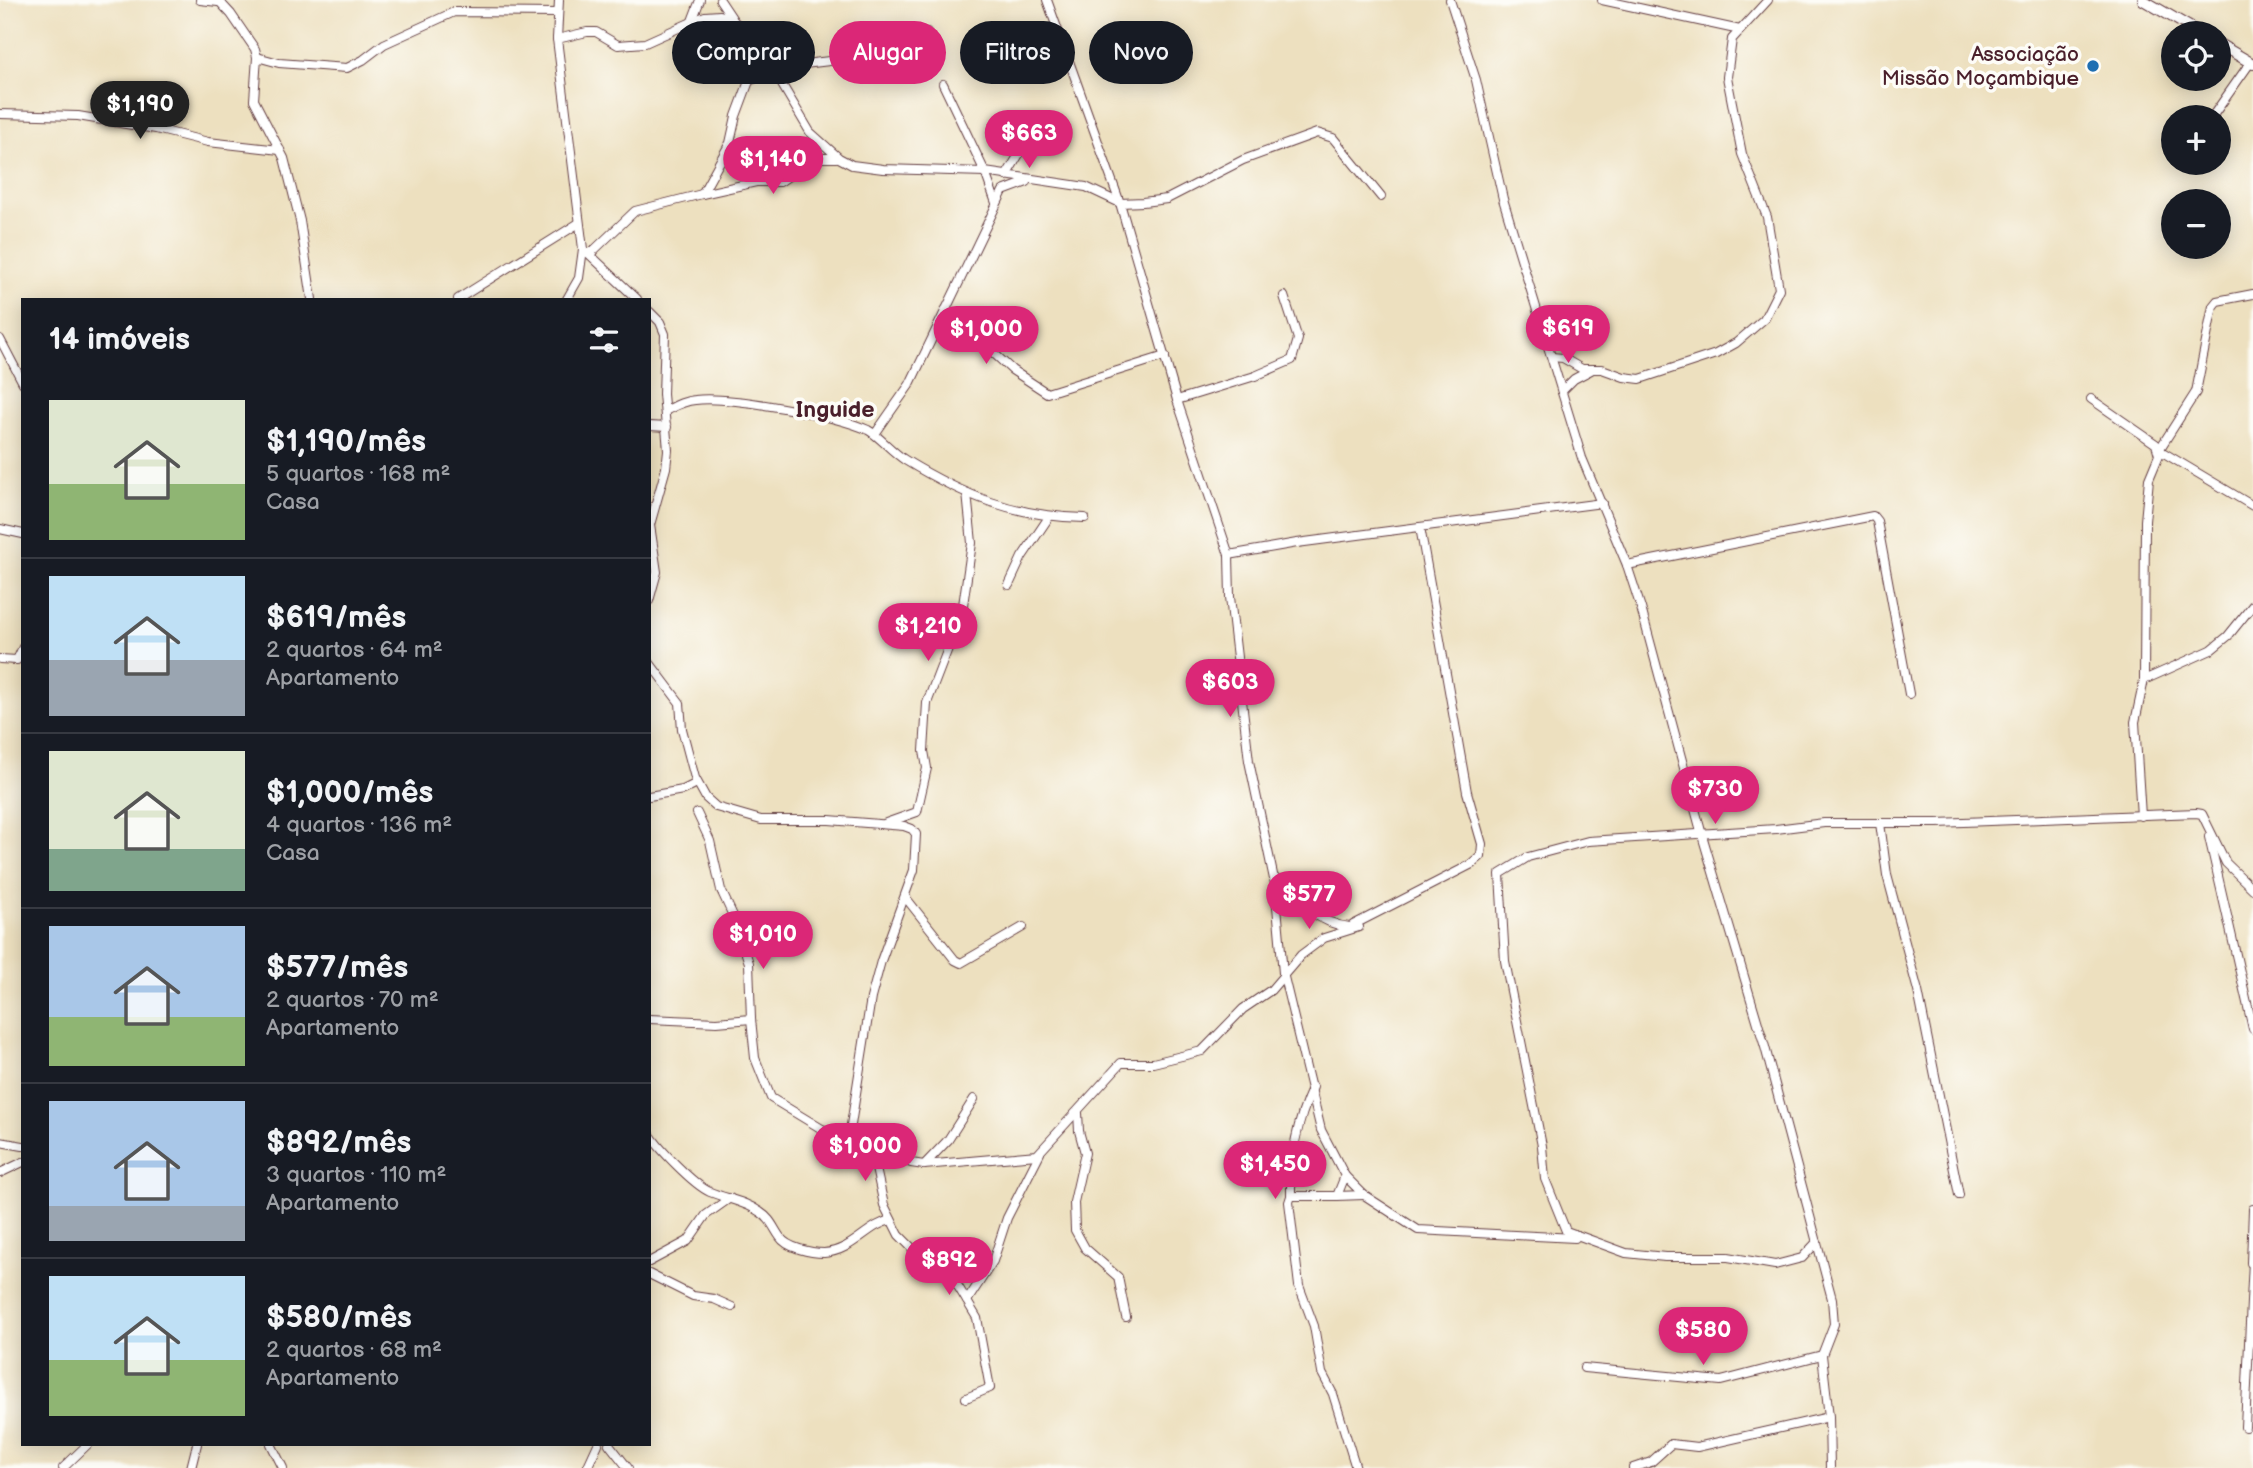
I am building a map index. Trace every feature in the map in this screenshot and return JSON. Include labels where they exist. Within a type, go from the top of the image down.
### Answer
[{"type":"street","points":[[200,0],[218,1],[243,29],[257,57],[254,100],[280,150],[300,221],[312,298]]},
{"type":"street","points":[[559,0],[556,39],[579,223],[586,252],[579,278],[568,298]]},
{"type":"street","points":[[692,21],[700,0]]},
{"type":"street","points":[[720,0],[732,19]]},
{"type":"street","points":[[1047,0],[1120,203],[1177,400],[1229,555],[1249,761],[1273,876],[1283,973],[1313,1087],[1321,1130],[1345,1176],[1364,1195],[1418,1230],[1579,1238],[1626,1253],[1665,1257],[1728,1257],[1774,1265],[1802,1258],[1817,1242]]},
{"type":"street","points":[[1450,0],[1476,80],[1503,199],[1581,458],[1627,565],[1817,1242],[1834,1315],[1834,1324],[1822,1355],[1829,1417],[1830,1468]]},
{"type":"street","points":[[1602,0],[1740,30]]},
{"type":"street","points":[[1552,357],[1563,358],[1582,369],[1640,379],[1690,364],[1737,343],[1765,319],[1779,289],[1767,216],[1742,154],[1727,77],[1729,47],[1740,30],[1768,0]]},
{"type":"street","points":[[2143,0],[2179,21]]},
{"type":"street","points":[[257,57],[279,63],[347,68],[363,61],[384,44],[454,12],[558,13]]},
{"type":"street","points":[[692,21],[720,15],[732,19]]},
{"type":"street","points":[[556,39],[596,32],[618,45],[646,43],[672,31]]},
{"type":"street","points":[[2222,105],[2252,64],[2231,51]]},
{"type":"street","points":[[702,194],[730,143],[736,116],[749,84]]},
{"type":"street","points":[[782,84],[810,132],[839,158],[852,165],[883,169],[985,172],[1086,187],[1120,203],[1167,199],[1243,160],[1317,133],[1334,138],[1381,197]]},
{"type":"street","points":[[943,84],[985,172],[996,203]]},
{"type":"street","points":[[0,114],[78,117],[156,129],[208,142],[280,150]]},
{"type":"street","points":[[1006,176],[1024,146]]},
{"type":"street","points":[[586,252],[635,211],[756,182],[780,182],[815,158],[839,158]]},
{"type":"street","points":[[875,434],[910,384],[1003,191],[1010,186],[1035,180]]},
{"type":"street","points":[[460,298],[579,223]]},
{"type":"street","points":[[586,252],[636,298]]},
{"type":"street","points":[[2141,816],[2135,722],[2144,680],[2142,571],[2149,480],[2159,450],[2196,392],[2213,306],[2217,301],[2253,294]]},
{"type":"street","points":[[1177,400],[1255,376],[1292,360],[1298,339],[1284,296]]},
{"type":"street","points":[[946,309],[1012,370],[1046,393],[1165,356]]},
{"type":"street","points":[[651,314],[660,322],[665,334],[667,427],[666,468],[651,521]]},
{"type":"street","points":[[1,343],[21,379]]},
{"type":"street","points":[[1562,391],[1574,379],[1594,369]]},
{"type":"street","points":[[665,411],[691,400],[714,399],[809,413],[875,434],[898,455],[967,493],[1024,514],[1085,518]]},
{"type":"street","points":[[2091,399],[2156,444],[2159,450],[2253,506]]},
{"type":"street","points":[[651,426],[667,427]]},
{"type":"street","points":[[881,825],[917,812],[927,768],[924,751],[927,703],[962,612],[972,543],[967,493]]},
{"type":"street","points":[[1229,555],[1297,542],[1602,503]]},
{"type":"street","points":[[1627,565],[1872,516],[1877,521],[1909,694]]},
{"type":"street","points":[[1009,585],[1022,557],[1049,517]]},
{"type":"street","points":[[1350,927],[1472,864],[1481,856],[1482,844],[1467,792],[1420,527]]},
{"type":"street","points":[[0,529],[21,534]]},
{"type":"street","points":[[651,532],[657,572],[651,594]]},
{"type":"street","points":[[2144,680],[2211,650],[2228,636],[2253,605]]},
{"type":"street","points":[[0,659],[17,660],[21,651]]},
{"type":"street","points":[[651,665],[680,703],[682,729],[696,783],[716,807],[754,819],[881,825],[910,828],[916,834],[914,870],[881,961],[871,998],[851,1137],[877,1167],[880,1192],[891,1220],[912,1248],[929,1256],[954,1278],[980,1325],[990,1384],[988,1390],[966,1398]]},
{"type":"street","points":[[651,796],[682,790],[696,783]]},
{"type":"street","points":[[697,813],[710,841],[721,890],[735,919],[749,963],[754,1058],[768,1094],[814,1125],[891,1150],[911,1163],[925,1165],[1040,1153]]},
{"type":"street","points":[[1579,1238],[1563,1226],[1544,1174],[1542,1146],[1505,961],[1500,874],[1518,861],[1570,845],[1824,822],[1880,823],[2196,813],[2202,814],[2226,863],[2253,889]]},
{"type":"street","points":[[2205,822],[2253,1029]]},
{"type":"street","points":[[1880,823],[1886,868],[1918,991],[1959,1195]]},
{"type":"street","points":[[967,1301],[993,1261],[1007,1218],[1040,1153],[1121,1063],[1153,1063],[1196,1054],[1208,1047],[1243,1009],[1271,990],[1301,955],[1324,938],[1359,927],[1337,926],[1322,920],[1273,876]]},
{"type":"street","points":[[906,898],[955,960],[961,963],[1023,927]]},
{"type":"street","points":[[651,1019],[706,1022],[751,1019]]},
{"type":"street","points":[[1313,1087],[1298,1119],[1290,1176],[1289,1202],[1298,1286],[1314,1326],[1322,1373],[1334,1394],[1356,1468]]},
{"type":"street","points":[[925,1165],[948,1140],[974,1099]]},
{"type":"street","points":[[1078,1113],[1079,1131],[1085,1153],[1074,1202],[1075,1230],[1085,1248],[1118,1277],[1126,1317]]},
{"type":"street","points":[[651,1135],[695,1183],[755,1208],[769,1218],[785,1243],[821,1253],[852,1244],[873,1228],[891,1220]]},
{"type":"street","points":[[0,1142],[21,1146]]},
{"type":"street","points":[[0,1173],[21,1163]]},
{"type":"street","points":[[1337,1196],[1345,1176]]},
{"type":"street","points":[[1291,1196],[1364,1195]]},
{"type":"street","points":[[651,1261],[688,1241],[706,1215],[730,1198]]},
{"type":"street","points":[[2245,1427],[2253,1209]]},
{"type":"street","points":[[651,1275],[693,1296],[714,1299],[732,1307]]},
{"type":"street","points":[[1584,1368],[1721,1381],[1822,1355]]},
{"type":"street","points":[[2247,1407],[2253,1398]]},
{"type":"street","points":[[1633,1468],[1651,1462],[1671,1444],[1697,1447],[1829,1417]]},
{"type":"street","points":[[63,1468],[86,1446]]},
{"type":"street","points":[[191,1468],[196,1446]]},
{"type":"street","points":[[272,1446],[283,1468]]},
{"type":"street","points":[[587,1468],[597,1446]]},
{"type":"street","points":[[611,1446],[628,1468]]},
{"type":"place","name":"Associação Missão Moçambique","points":[[2093,66]]},
{"type":"district","name":"Inguide","points":[[835,410]]}]
